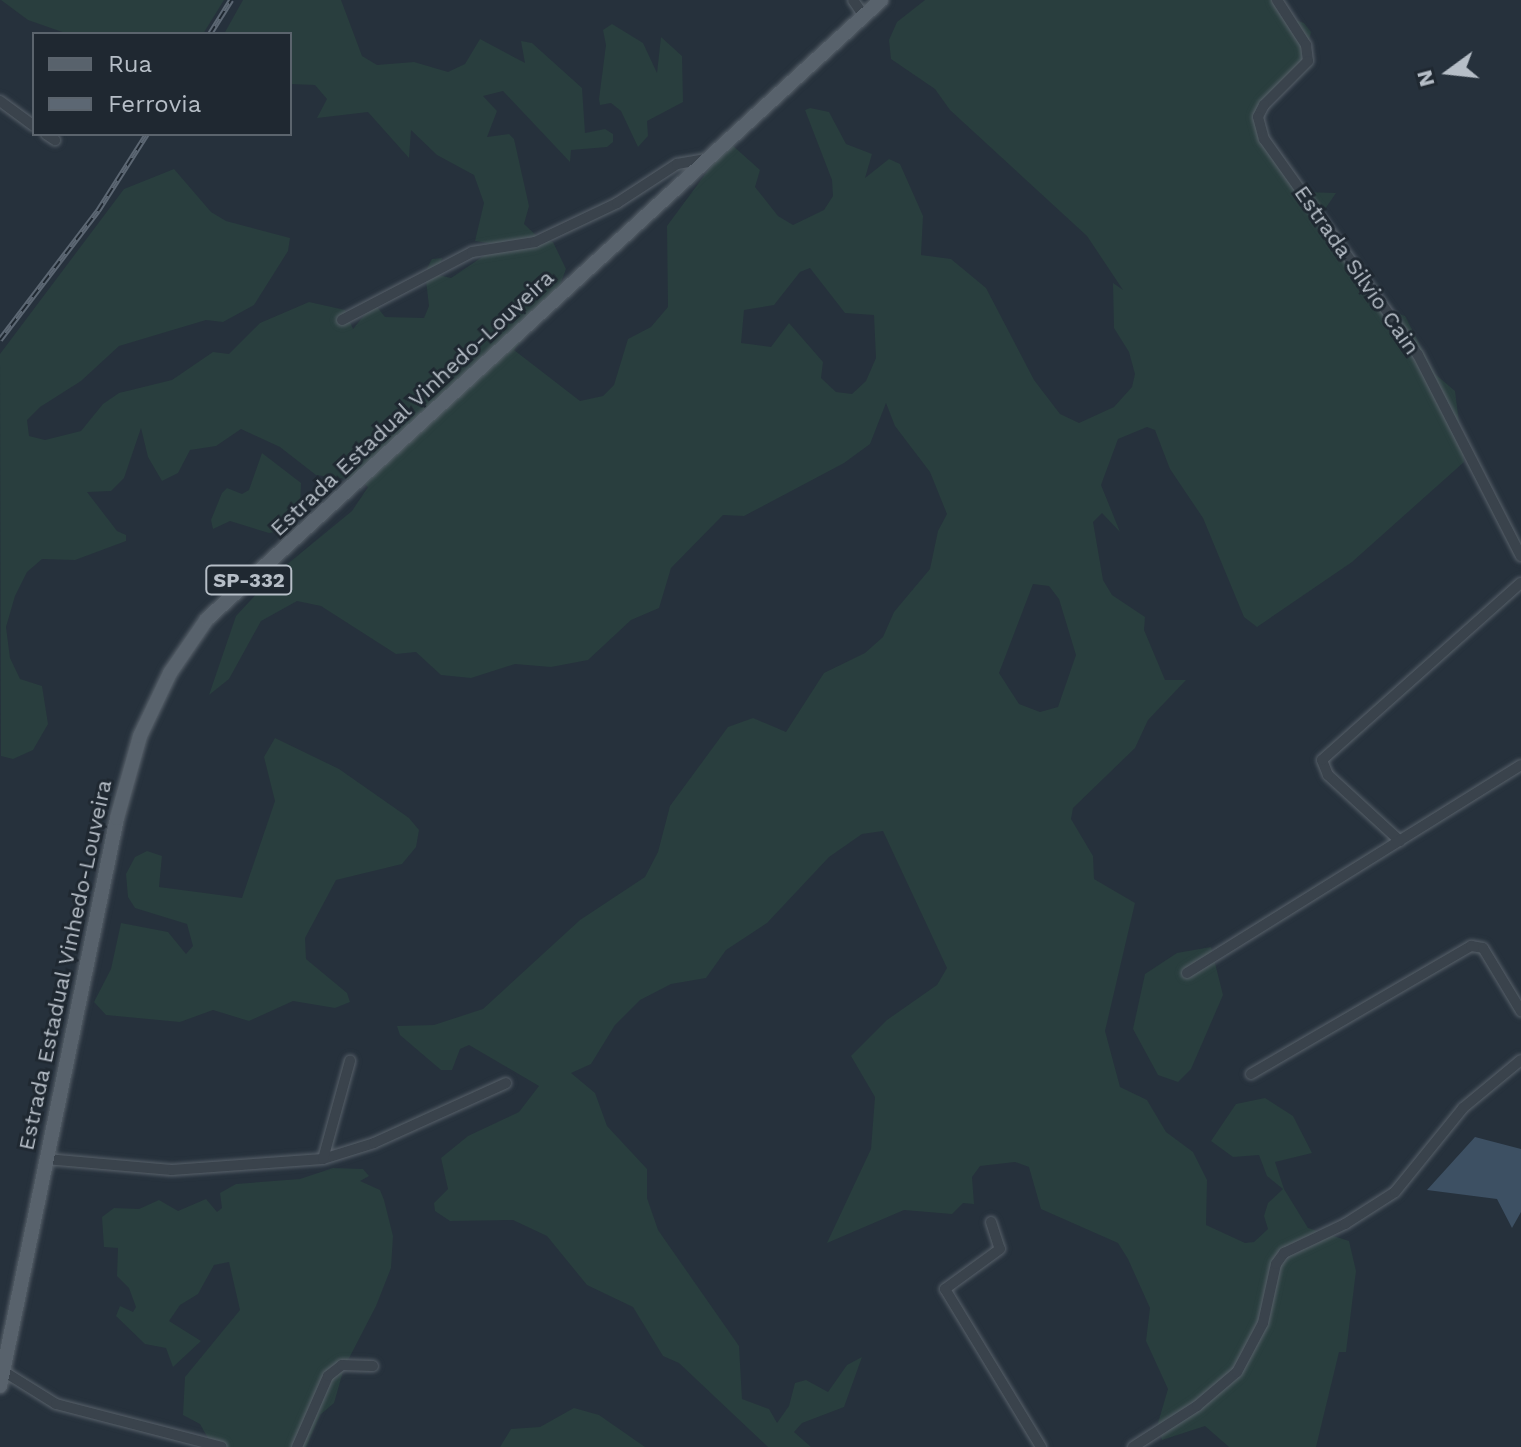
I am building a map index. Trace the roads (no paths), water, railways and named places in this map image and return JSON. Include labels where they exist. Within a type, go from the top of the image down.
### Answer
[{"type":"main road","name":"Estrada Estadual Vinhedo-Louveira","points":[[0,1386],[129,769],[154,702],[189,644],[207,619],[881,0]]},
{"type":"street","points":[[853,0],[863,15]]},
{"type":"street","name":"Estrada Silvio Cain","points":[[1277,0],[1306,45],[1308,61],[1264,105],[1258,117],[1264,139],[1418,355],[1521,556]]},
{"type":"street","points":[[0,101],[32,125]]},
{"type":"street","points":[[342,320],[472,252],[535,242],[617,203],[677,164],[710,158]]},
{"type":"street","points":[[1400,841],[1328,775],[1322,760],[1521,583]]},
{"type":"street","points":[[1187,973],[1521,765]]},
{"type":"street","points":[[1251,1074],[1471,946],[1483,948],[1521,1011]]},
{"type":"street","points":[[1139,1446],[1237,1372],[1263,1323],[1276,1264],[1284,1253],[1345,1224],[1395,1192],[1463,1108],[1521,1060]]},
{"type":"street","points":[[323,1159],[350,1061]]},
{"type":"street","points":[[46,1159],[172,1170],[323,1159],[374,1143],[506,1083]]},
{"type":"street","points":[[991,1222],[1000,1249],[945,1289],[1041,1447]]},
{"type":"street","points":[[297,1447],[328,1376],[342,1365],[373,1366]]},
{"type":"street","points":[[3,1371],[56,1404],[222,1447]]},
{"type":"water","points":[[1475,1137],[1521,1149],[1521,1212],[1512,1228],[1497,1199],[1427,1190]]},
{"type":"railway","points":[[211,32],[231,0]]},
{"type":"railway","points":[[0,340],[98,211],[146,136]]}]
